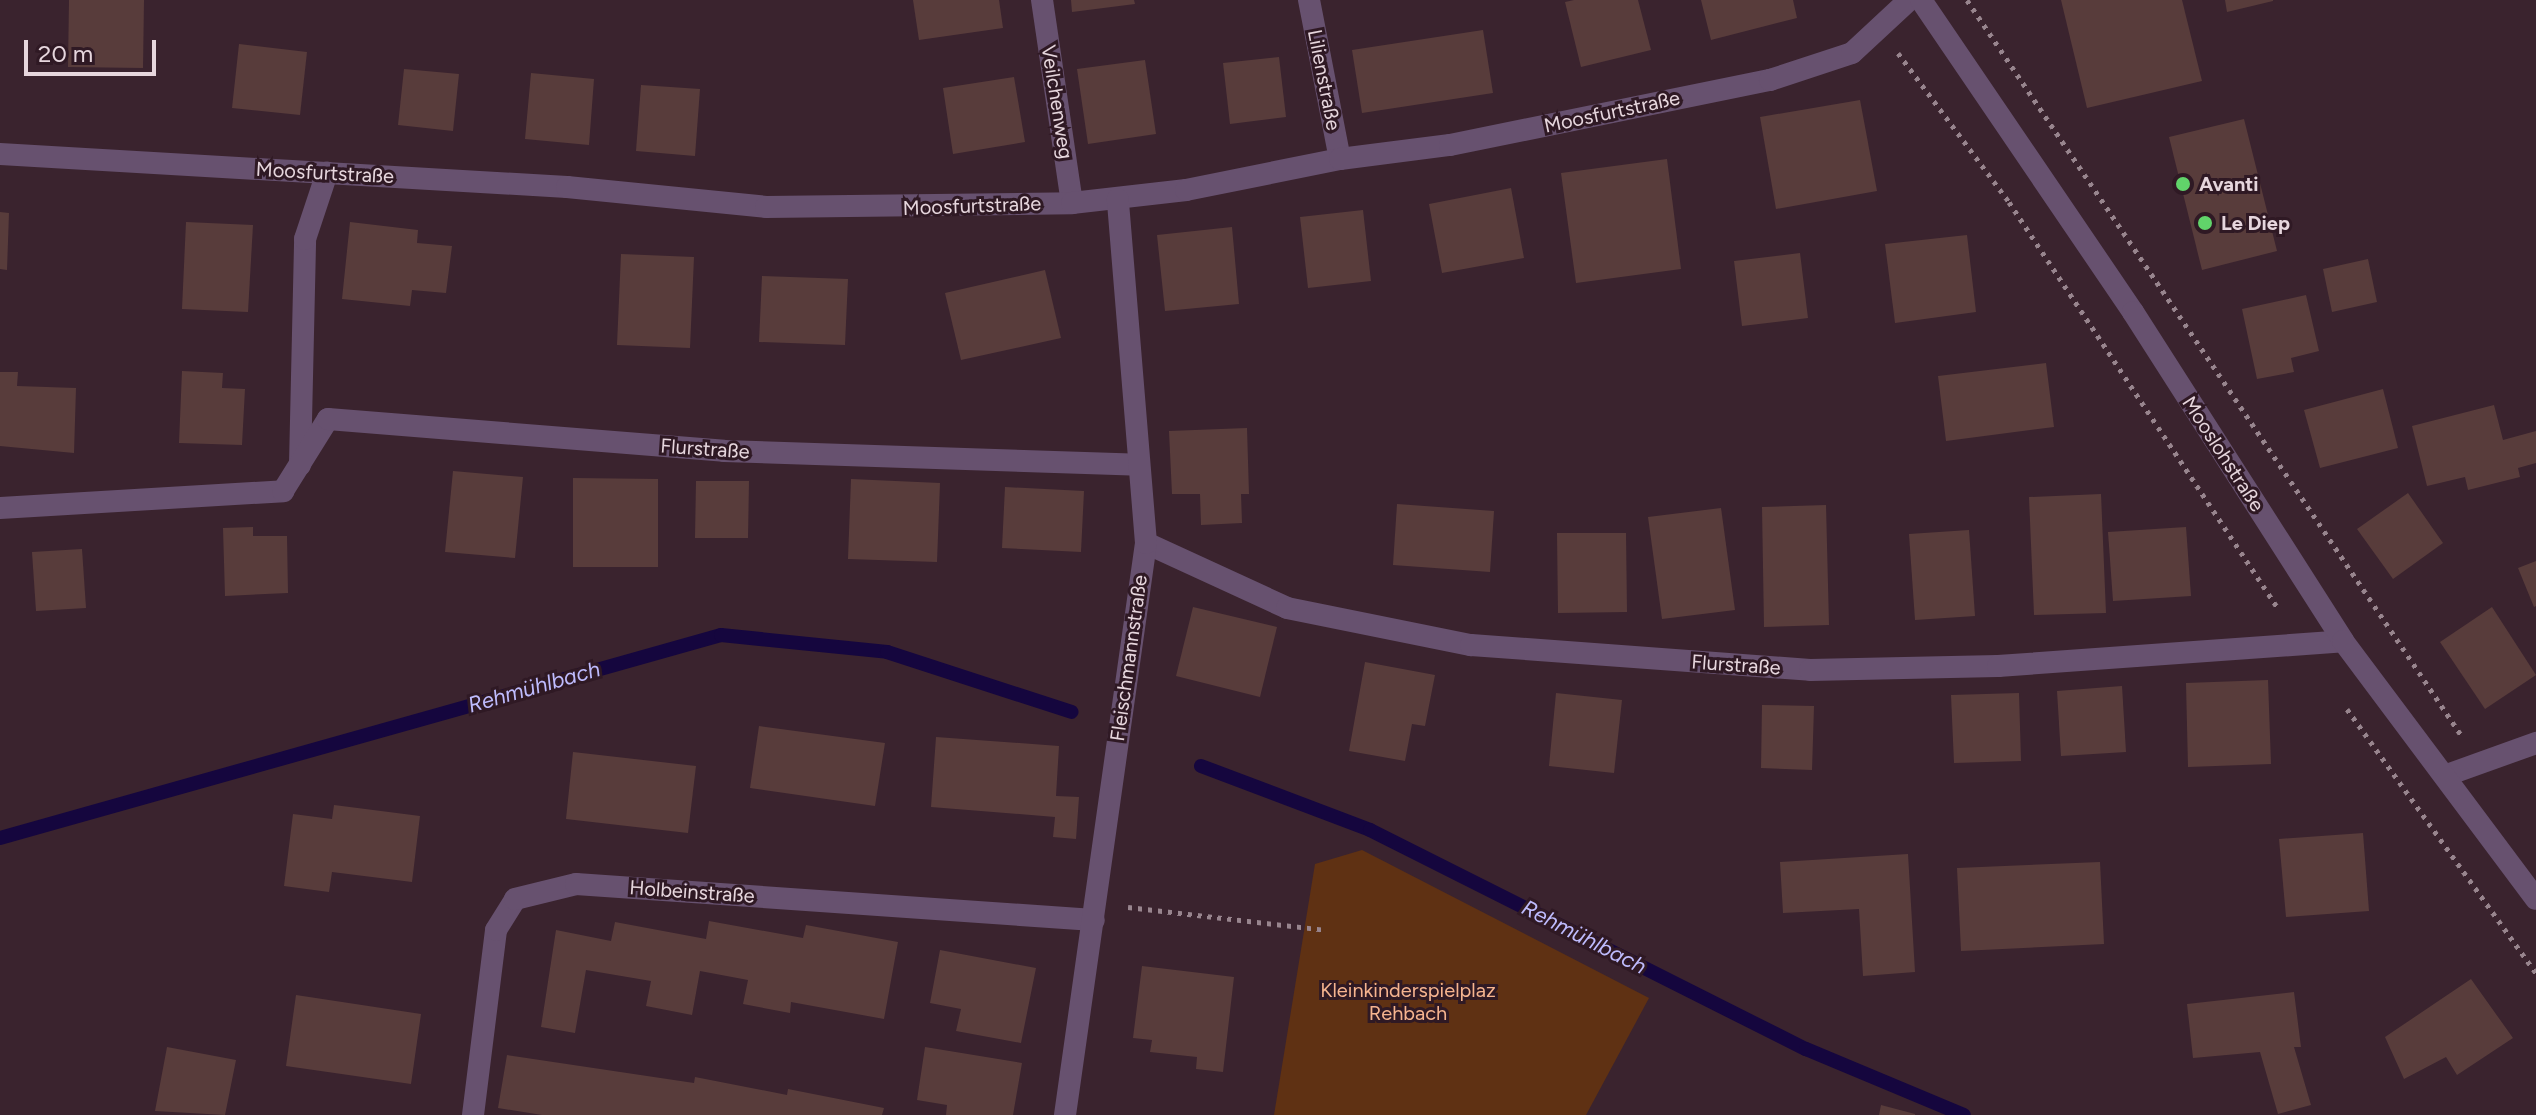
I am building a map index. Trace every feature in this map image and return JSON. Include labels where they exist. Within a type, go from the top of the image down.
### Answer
[{"type":"street","name":"Veilchenweg","points":[[1042,0],[1072,203]]},
{"type":"street","name":"Lilienstraße","points":[[1309,0],[1340,159]]},
{"type":"street","name":"Moosfurtstraße","points":[[0,154],[567,187],[766,207],[1072,203],[1118,199],[1340,159],[1450,145],[1770,80],[1852,53],[1909,0]]},
{"type":"street","name":"Mooslohstraße","points":[[1921,0],[2133,312],[2343,641],[2447,775],[2536,899]]},
{"type":"street","points":[[300,468],[305,239],[327,173]]},
{"type":"street","name":"Fleischmannstraße","points":[[1065,1115],[1146,543],[1118,199]]},
{"type":"street","name":"Flurstraße","points":[[0,508],[283,491],[328,419],[724,451],[1139,465]]},
{"type":"street","name":"Flurstraße","points":[[1146,543],[1287,608],[1471,645],[1810,670],[1998,666],[2343,641]]},
{"type":"street","points":[[2447,775],[2536,743]]},
{"type":"street","name":"Holbeinstraße","points":[[473,1115],[496,930],[515,899],[576,884],[1094,920]]},
{"type":"path","points":[[1967,0],[2480,763]]},
{"type":"path","points":[[1879,28],[2009,202],[2302,644]]},
{"type":"path","points":[[2338,696],[2536,973]]},
{"type":"path","points":[[1094,920],[1128,907],[1326,930]]},
{"type":"green space","name":"Kleinkinderspielplaz Rehbach","points":[[1362,850],[1649,998],[1586,1115],[1274,1115],[1315,864]]},
{"type":"building","points":[[69,0],[144,0],[143,68],[68,67]]},
{"type":"building","points":[[913,0],[999,0],[1003,28],[919,40]]},
{"type":"building","points":[[1071,0],[1134,0],[1135,4],[1072,12]]},
{"type":"building","points":[[1638,0],[1651,50],[1581,67],[1565,2]]},
{"type":"building","points":[[1701,0],[1793,0],[1797,18],[1711,40]]},
{"type":"building","points":[[2061,0],[2182,0],[2202,81],[2087,108]]},
{"type":"building","points":[[2225,0],[2273,0],[2273,1],[2227,12]]},
{"type":"building","points":[[1483,30],[1493,93],[1362,113],[1352,50]]},
{"type":"building","points":[[239,44],[307,52],[300,115],[232,108]]},
{"type":"building","points":[[1279,57],[1286,117],[1230,124],[1223,63]]},
{"type":"building","points":[[1145,60],[1156,134],[1088,144],[1077,69]]},
{"type":"building","points":[[404,69],[459,74],[453,131],[398,125]]},
{"type":"building","points":[[531,73],[594,79],[589,145],[525,139]]},
{"type":"building","points":[[1014,77],[1025,142],[953,154],[943,88]]},
{"type":"building","points":[[641,85],[700,89],[695,156],[636,151]]},
{"type":"building","points":[[1860,100],[1877,191],[1776,209],[1760,117]]},
{"type":"building","points":[[2244,119],[2277,251],[2202,270],[2169,137]]},
{"type":"building","points":[[1667,159],[1681,269],[1576,283],[1561,173]]},
{"type":"building","points":[[1511,188],[1524,258],[1442,273],[1429,204]]},
{"type":"building","points":[[1363,210],[1371,281],[1308,288],[1300,217]]},
{"type":"building","points":[[0,212],[9,213],[7,270],[0,269]]},
{"type":"building","points":[[186,222],[253,225],[248,312],[182,309]]},
{"type":"building","points":[[350,222],[418,230],[417,243],[452,246],[446,293],[412,290],[410,306],[342,299]]},
{"type":"building","points":[[1232,227],[1239,304],[1165,311],[1157,235]]},
{"type":"building","points":[[1967,235],[1976,312],[1895,323],[1885,244]]},
{"type":"building","points":[[1800,253],[1808,318],[1742,326],[1734,261]]},
{"type":"building","points":[[621,254],[694,257],[690,348],[617,345]]},
{"type":"building","points":[[2368,259],[2377,302],[2332,312],[2323,269]]},
{"type":"building","points":[[1045,270],[1061,338],[961,360],[945,293]]},
{"type":"building","points":[[762,276],[848,279],[845,345],[759,342]]},
{"type":"building","points":[[2306,295],[2319,351],[2291,358],[2294,372],[2257,379],[2242,309]]},
{"type":"building","points":[[2046,363],[2054,427],[1946,441],[1938,376]]},
{"type":"building","points":[[182,371],[223,373],[222,388],[245,389],[242,445],[179,443]]},
{"type":"building","points":[[0,372],[18,372],[17,386],[76,388],[74,453],[0,446]]},
{"type":"building","points":[[2383,389],[2398,448],[2320,468],[2304,410]]},
{"type":"building","points":[[2494,405],[2503,440],[2536,431],[2536,463],[2518,468],[2520,477],[2468,490],[2465,477],[2427,486],[2412,426]]},
{"type":"building","points":[[1247,428],[1249,494],[1241,494],[1242,523],[1201,525],[1200,494],[1172,494],[1169,431]]},
{"type":"building","points":[[453,471],[523,477],[515,558],[445,552]]},
{"type":"building","points":[[573,478],[658,479],[658,567],[573,567]]},
{"type":"building","points":[[851,479],[940,483],[937,562],[848,559]]},
{"type":"building","points":[[696,481],[749,481],[748,538],[695,538]]},
{"type":"building","points":[[1005,487],[1084,491],[1081,552],[1002,548]]},
{"type":"building","points":[[2408,493],[2443,543],[2393,579],[2357,529]]},
{"type":"building","points":[[2101,494],[2106,613],[2034,615],[2029,497]]},
{"type":"building","points":[[1397,504],[1494,511],[1490,572],[1393,565]]},
{"type":"building","points":[[1826,505],[1829,625],[1764,627],[1762,507]]},
{"type":"building","points":[[1721,508],[1735,610],[1662,619],[1648,517]]},
{"type":"building","points":[[253,527],[253,536],[287,536],[288,593],[225,596],[223,528]]},
{"type":"building","points":[[2186,527],[2191,596],[2113,601],[2108,532]]},
{"type":"building","points":[[1969,530],[1975,616],[1915,620],[1909,534]]},
{"type":"building","points":[[1557,533],[1626,533],[1627,612],[1558,613]]},
{"type":"building","points":[[82,549],[86,608],[36,611],[32,552]]},
{"type":"building","points":[[2536,561],[2536,606],[2534,607],[2518,568]]},
{"type":"building","points":[[1193,607],[1277,627],[1260,697],[1176,676]]},
{"type":"building","points":[[2492,607],[2536,675],[2485,709],[2440,642]]},
{"type":"building","points":[[1365,662],[1435,675],[1425,726],[1412,724],[1405,761],[1349,751]]},
{"type":"building","points":[[2268,680],[2271,764],[2188,767],[2186,683]]},
{"type":"building","points":[[2122,686],[2126,752],[2061,756],[2057,691]]},
{"type":"building","points":[[1556,693],[1622,700],[1614,773],[1549,766]]},
{"type":"building","points":[[2019,693],[2021,761],[1954,763],[1951,695]]},
{"type":"building","points":[[1762,705],[1814,706],[1812,770],[1761,768]]},
{"type":"building","points":[[759,726],[885,743],[875,806],[750,788]]},
{"type":"building","points":[[936,737],[1059,746],[1056,796],[1079,797],[1076,839],[1053,837],[1055,817],[931,807]]},
{"type":"building","points":[[573,752],[696,766],[688,833],[566,819]]},
{"type":"building","points":[[334,805],[420,816],[412,882],[332,872],[329,892],[284,886],[293,814],[332,819]]},
{"type":"building","points":[[2363,833],[2369,911],[2286,917],[2279,839]]},
{"type":"building","points":[[1908,854],[1915,972],[1863,976],[1859,909],[1783,913],[1780,862]]},
{"type":"building","points":[[2100,862],[2104,944],[1961,951],[1957,868]]},
{"type":"building","points":[[709,921],[803,938],[806,925],[898,942],[884,1019],[791,1002],[790,1013],[743,1004],[748,980],[700,971],[692,1015],[646,1006],[651,981],[586,970],[575,1033],[541,1027],[556,930],[611,941],[615,922],[706,939]]},
{"type":"building","points":[[940,950],[1036,968],[1021,1043],[956,1031],[961,1009],[930,1003]]},
{"type":"building","points":[[1142,966],[1234,977],[1223,1072],[1196,1069],[1197,1057],[1150,1052],[1152,1040],[1133,1038]]},
{"type":"building","points":[[2471,979],[2513,1038],[2457,1075],[2446,1057],[2404,1079],[2385,1037]]},
{"type":"building","points":[[2294,992],[2301,1047],[2294,1047],[2311,1105],[2278,1114],[2260,1052],[2193,1058],[2187,1004]]},
{"type":"building","points":[[296,995],[421,1014],[411,1084],[286,1066]]},
{"type":"building","points":[[167,1047],[236,1060],[225,1115],[155,1111]]},
{"type":"building","points":[[925,1047],[1022,1063],[1013,1115],[946,1115],[947,1105],[917,1100]]},
{"type":"building","points":[[507,1055],[694,1083],[695,1077],[787,1095],[788,1089],[884,1108],[882,1115],[542,1115],[498,1108]]},
{"type":"building","points":[[1881,1105],[1915,1114],[1915,1115],[1879,1115]]},
{"type":"waterway","name":"Rehmühlbach","points":[[0,838],[721,635],[887,652],[1072,712]]},
{"type":"waterway","name":"Rehmühlbach","points":[[1201,766],[1370,830],[1806,1049],[1964,1115]]},
{"type":"place","name":"Avanti","points":[[2183,184]]},
{"type":"place","name":"Le Diep","points":[[2205,223]]}]
